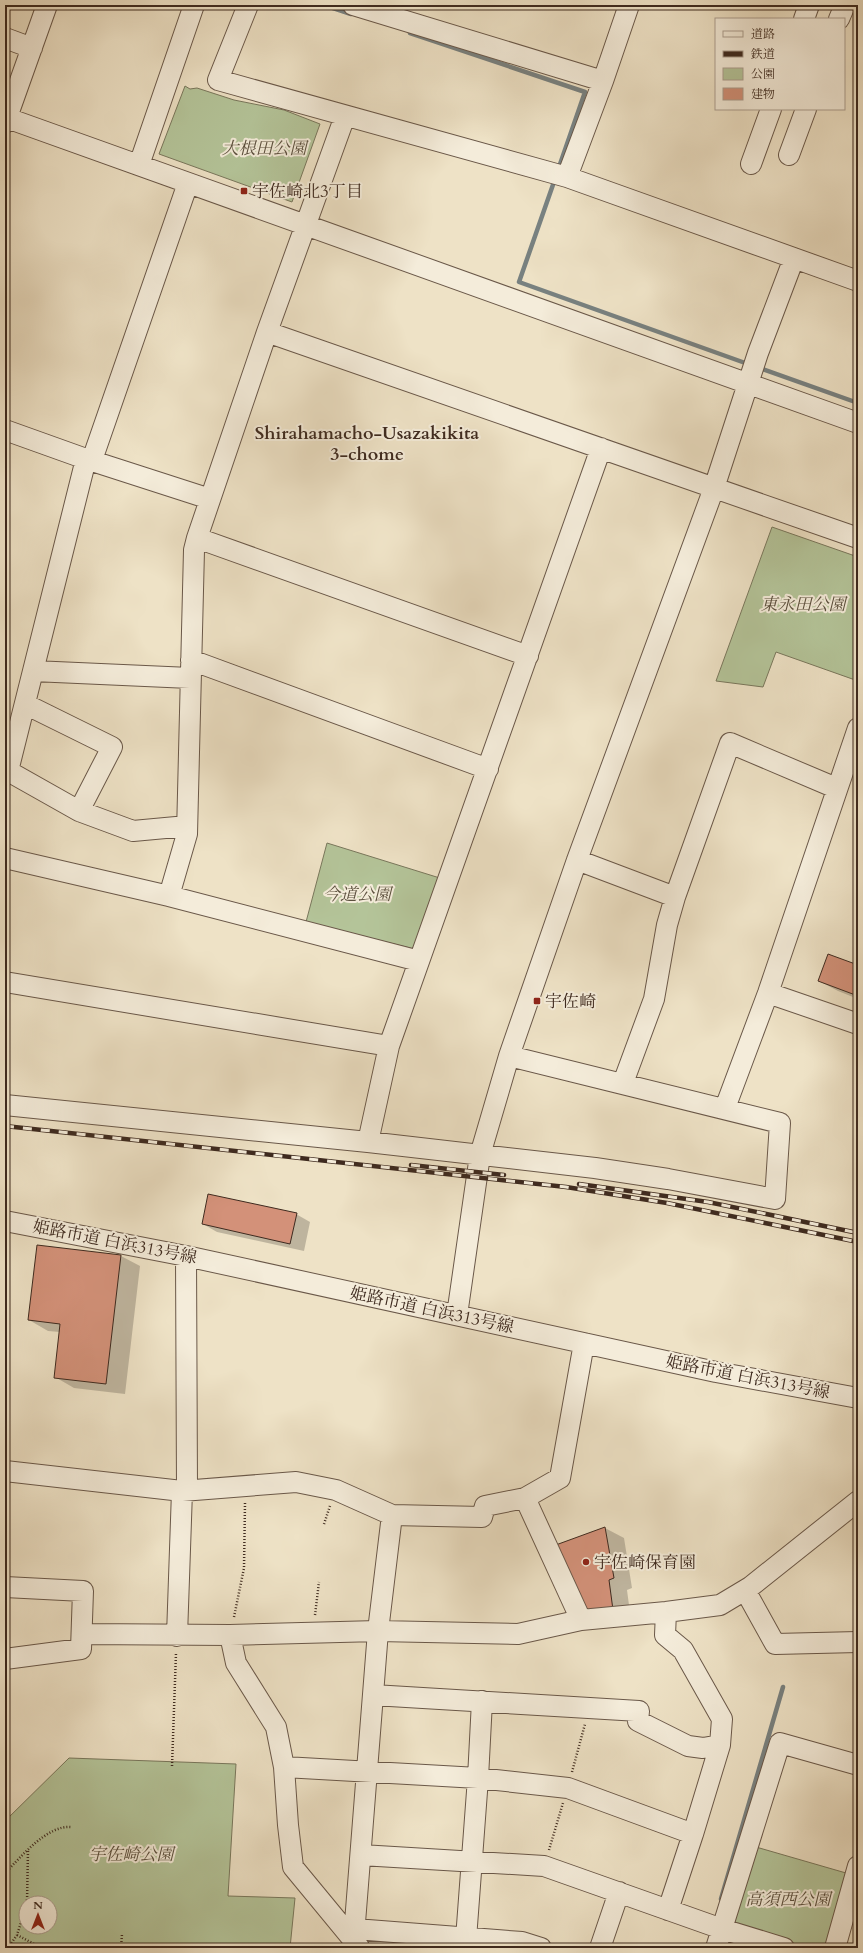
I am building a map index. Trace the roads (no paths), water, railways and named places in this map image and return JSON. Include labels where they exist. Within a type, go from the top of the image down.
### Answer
[{"type":"street","points":[[47,5],[6,120],[306,223],[858,422]]},
{"type":"street","points":[[138,165],[194,5]]},
{"type":"street","points":[[248,5],[218,80],[567,177],[858,281]]},
{"type":"street","points":[[353,5],[603,81]]},
{"type":"street","points":[[567,177],[603,81],[629,5]]},
{"type":"street","points":[[804,18],[809,5]]},
{"type":"street","points":[[839,18],[845,5]]},
{"type":"street","points":[[5,38],[32,48]]},
{"type":"street","points":[[751,164],[771,110]]},
{"type":"street","points":[[789,155],[806,110]]},
{"type":"street","points":[[169,896],[187,834],[194,550],[210,498],[267,332],[345,116]]},
{"type":"street","points":[[187,826],[133,831],[79,812],[6,772],[89,459],[188,183]]},
{"type":"street","points":[[457,1315],[480,1155],[509,1056],[577,860],[714,488],[758,353],[794,258]]},
{"type":"street","points":[[267,332],[858,538]]},
{"type":"street","points":[[5,430],[210,498]]},
{"type":"street","points":[[368,1142],[389,1046],[602,448]]},
{"type":"street","points":[[197,538],[528,656]]},
{"type":"street","points":[[33,671],[190,669],[488,768]]},
{"type":"street","points":[[25,704],[112,746],[79,812]]},
{"type":"street","points":[[725,1108],[768,993],[836,788],[851,768],[858,728]]},
{"type":"street","points":[[623,1084],[654,999],[667,926],[675,897],[730,744],[836,788]]},
{"type":"street","points":[[5,858],[169,896],[420,961]]},
{"type":"street","points":[[577,860],[675,897]]},
{"type":"street","points":[[5,982],[389,1046]]},
{"type":"street","points":[[768,993],[858,1024]]},
{"type":"street","points":[[5,1105],[368,1142],[595,1168],[775,1199],[780,1123],[725,1108],[509,1056]]},
{"type":"street","name":"姫路市道 白浜313号線","points":[[5,1221],[186,1256],[716,1372],[858,1398]]},
{"type":"street","points":[[177,1636],[184,1490],[186,1256]]},
{"type":"street","points":[[5,1471],[184,1490],[245,1487],[296,1482],[336,1490],[392,1515],[482,1517],[485,1506],[525,1498],[560,1478],[584,1343]]},
{"type":"street","points":[[525,1498],[581,1620]]},
{"type":"street","points":[[82,1634],[177,1636],[378,1631],[518,1634],[581,1620],[666,1612],[720,1604],[745,1590],[858,1501]]},
{"type":"street","points":[[356,1942],[378,1631],[392,1515]]},
{"type":"street","points":[[5,1587],[83,1592],[81,1649],[5,1659]]},
{"type":"street","points":[[745,1590],[775,1644],[858,1642]]},
{"type":"street","points":[[666,1612],[665,1635],[683,1650],[722,1719],[720,1745],[668,1910]]},
{"type":"street","points":[[230,1635],[236,1663],[276,1727],[284,1767],[288,1825],[293,1867],[356,1942]]},
{"type":"street","points":[[373,1694],[639,1711],[638,1721],[688,1746],[703,1748],[720,1745]]},
{"type":"street","points":[[466,1939],[482,1701]]},
{"type":"street","points":[[716,1948],[780,1743],[858,1765]]},
{"type":"street","points":[[284,1767],[367,1773],[478,1778],[568,1788],[693,1834]]},
{"type":"street","points":[[361,1855],[544,1866],[722,1929],[784,1948]]},
{"type":"street","points":[[835,1948],[858,1866]]},
{"type":"street","points":[[600,1948],[619,1892]]},
{"type":"street","points":[[356,1942],[466,1939],[522,1942],[541,1948]]},
{"type":"waterway","points":[[324,5],[351,14]]},
{"type":"waterway","points":[[410,33],[585,92],[558,170]]},
{"type":"waterway","points":[[555,179],[519,282],[748,364]]},
{"type":"waterway","points":[[757,367],[858,403]]},
{"type":"waterway","points":[[721,1899],[783,1687]]},
{"type":"railway","points":[[5,1126],[566,1187],[667,1203],[858,1242]]},
{"type":"railway","points":[[411,1165],[504,1175]]},
{"type":"railway","points":[[579,1184],[708,1202],[858,1233]]},
{"type":"place","name":"宇佐崎北3丁目","points":[[244,191]]},
{"type":"place","name":"宇佐崎","points":[[537,1001]]},
{"type":"place","name":"宇佐崎保育園","points":[[586,1562]]},
{"type":"district","name":"Shirahamacho-Usazakikita 3-chome","points":[[367,443]]},
{"type":"park label","name":"大根田公園","points":[[264,148]]},
{"type":"park label","name":"東永田公園","points":[[803,604]]},
{"type":"park label","name":"今道公園","points":[[357,894]]},
{"type":"park label","name":"宇佐崎公園","points":[[131,1854]]},
{"type":"park label","name":"高須西公園","points":[[788,1899]]}]
